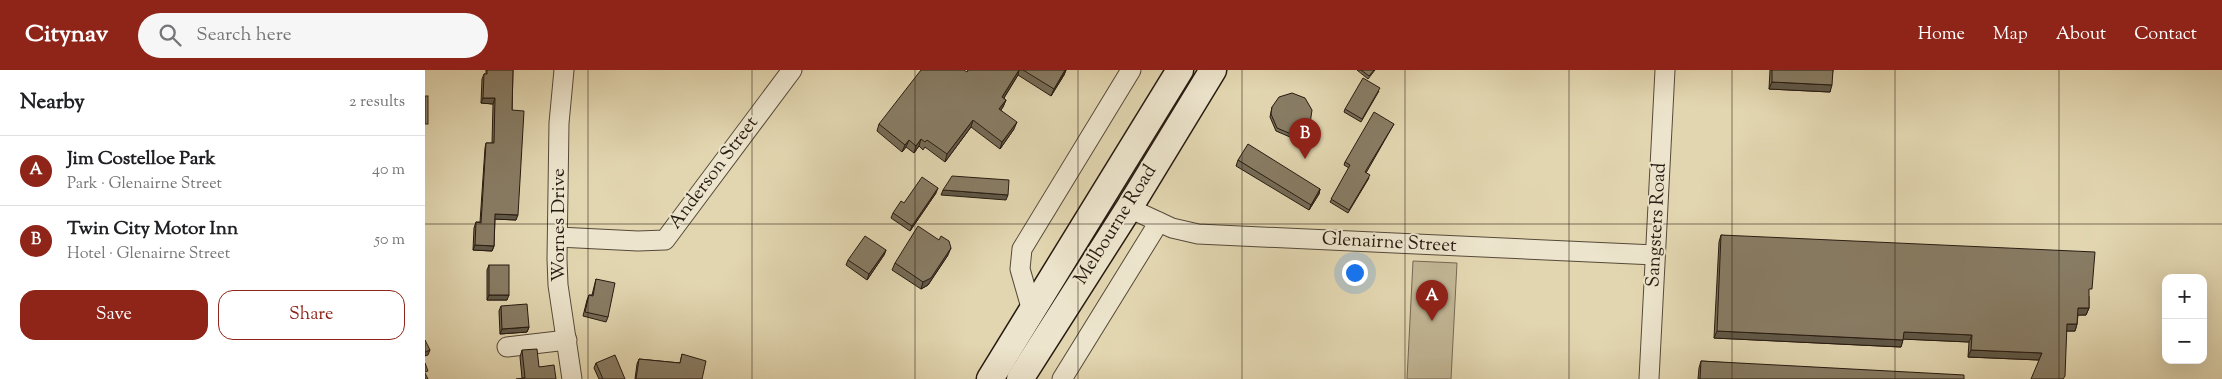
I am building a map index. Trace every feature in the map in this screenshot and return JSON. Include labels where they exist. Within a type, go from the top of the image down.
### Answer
[{"type":"main road","name":"Melbourne Road","points":[[1020,379],[1045,305],[1180,70]]},
{"type":"main road","name":"Melbourne Road","points":[[990,379],[1045,305],[1129,208],[1213,70]]},
{"type":"street","name":"Wornes Drive","points":[[564,70],[559,123],[558,285],[571,379]]},
{"type":"street","name":"Anderson Street","points":[[558,237],[638,241],[665,240],[792,70]]},
{"type":"street","points":[[1045,305],[1020,269],[1022,249],[1131,70]]},
{"type":"street","name":"Sangsters Road","points":[[1649,379],[1665,70]]},
{"type":"street","name":"Glenairne Street","points":[[1129,208],[1159,222],[1198,234],[1655,255]]},
{"type":"street","name":"Melbourne Road","points":[[1063,379],[1159,222]]},
{"type":"street","points":[[507,347],[567,340]]},
{"type":"shaded area","points":[[1413,261],[1457,263],[1451,379],[1407,379]]},
{"type":"building","points":[[487,70],[513,70],[512,110],[524,111],[518,215],[495,214],[494,246],[475,245],[476,222],[481,223],[486,143],[494,143],[495,98],[483,98],[484,74],[487,74]]},
{"type":"building","points":[[921,70],[964,70],[967,72],[968,70],[1019,70],[1002,97],[1006,100],[999,109],[1017,122],[1002,142],[973,120],[947,154],[927,140],[925,142],[921,139],[916,146],[909,140],[905,145],[879,124]]},
{"type":"building","points":[[1023,70],[1065,70],[1054,89]]},
{"type":"building","points":[[1361,70],[1374,70],[1369,76]]},
{"type":"building","points":[[1772,70],[1833,70],[1832,85],[1772,82]]},
{"type":"building","points":[[1363,78],[1380,88],[1362,119],[1345,109]]},
{"type":"building","points":[[1292,93],[1305,98],[1312,110],[1310,124],[1305,130],[1291,134],[1277,128],[1271,114],[1272,107],[1279,97]]},
{"type":"building","points":[[425,96],[428,96],[428,124],[425,124]]},
{"type":"building","points":[[1374,112],[1394,124],[1365,172],[1370,175],[1349,210],[1331,199],[1350,165],[1345,162]]},
{"type":"building","points":[[1248,144],[1320,189],[1311,205],[1238,160]]},
{"type":"building","points":[[952,176],[1009,180],[1008,195],[943,190]]},
{"type":"building","points":[[922,177],[938,188],[912,226],[893,213],[901,201],[904,203]]},
{"type":"building","points":[[918,226],[939,240],[941,236],[949,241],[951,248],[931,278],[923,282],[895,263]]},
{"type":"building","points":[[1721,235],[2095,252],[2092,289],[2089,289],[2089,308],[2078,308],[2077,324],[2067,324],[2065,376],[2063,379],[2031,379],[2042,353],[1971,350],[1972,335],[1904,332],[1903,340],[1717,331]]},
{"type":"building","points":[[865,236],[886,250],[869,274],[848,260]]},
{"type":"building","points":[[489,265],[509,265],[509,295],[489,295]]},
{"type":"building","points":[[596,279],[615,283],[608,317],[585,312],[589,295],[593,296]]},
{"type":"building","points":[[527,304],[529,327],[502,329],[501,306]]},
{"type":"building","points":[[425,340],[430,350],[425,352]]},
{"type":"building","points":[[537,349],[539,367],[554,365],[556,379],[516,379],[525,378],[522,350]]},
{"type":"building","points":[[682,354],[706,361],[702,379],[636,379],[639,359],[680,363]]},
{"type":"building","points":[[615,355],[625,379],[603,379],[596,363]]},
{"type":"building","points":[[1701,361],[1964,375],[1964,379],[1700,379]]},
{"type":"place","name":"Twin City Motor Inn","points":[[1305,159]]},
{"type":"place","name":"Jim Costelloe Park","points":[[1432,321]]}]
